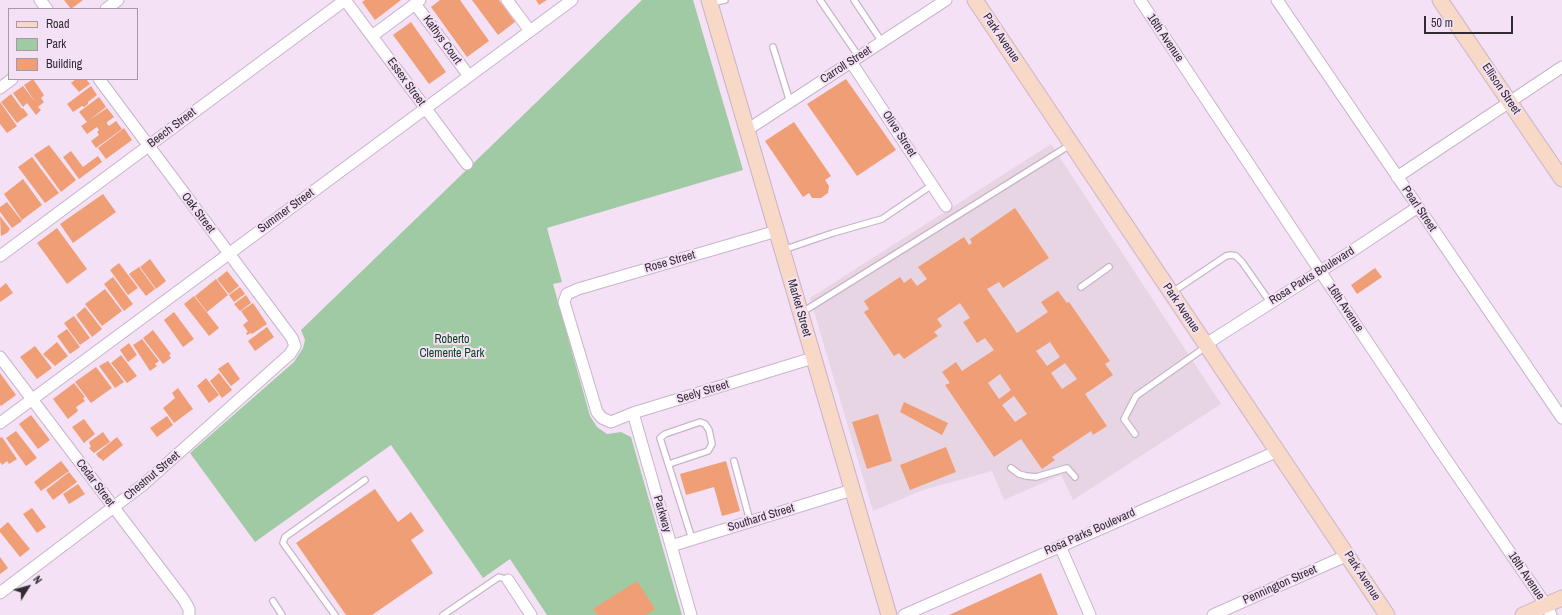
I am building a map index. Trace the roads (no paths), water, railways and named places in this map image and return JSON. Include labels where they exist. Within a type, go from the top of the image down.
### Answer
[{"type":"main road","name":"Park Avenue","points":[[976,0],[1387,615]]},
{"type":"main road","name":"Ellison Street","points":[[1440,0],[1562,178]]},
{"type":"main road","name":"Market Street","points":[[709,2],[889,615]]},
{"type":"main road","points":[[1523,615],[1549,610],[1562,598]]},
{"type":"street","points":[[40,0],[46,8]]},
{"type":"street","points":[[107,8],[118,0]]},
{"type":"street","name":"Essex Street","points":[[345,0],[467,164]]},
{"type":"street","name":"Beech Street","points":[[0,256],[345,0]]},
{"type":"street","points":[[506,0],[530,31]]},
{"type":"street","name":"Summer Street","points":[[0,423],[572,0]]},
{"type":"street","name":"Carroll Street","points":[[747,130],[946,0]]},
{"type":"street","name":"16th Avenue","points":[[1140,0],[1437,446],[1549,610]]},
{"type":"street","name":"Pearl Street","points":[[1277,0],[1562,418]]},
{"type":"street","name":"Kathys Court","points":[[372,36],[418,2],[469,76]]},
{"type":"street","name":"Olive Street","points":[[855,59],[932,186],[946,206]]},
{"type":"street","points":[[1397,177],[1562,67]]},
{"type":"street","points":[[0,88],[11,80]]},
{"type":"street","name":"Oak Street","points":[[99,80],[292,338],[294,347]]},
{"type":"street","name":"Rosa Parks Boulevard","points":[[1206,345],[1418,207]]},
{"type":"street","name":"Rose Street","points":[[597,412],[564,302],[567,294],[578,289],[777,231]]},
{"type":"street","name":"Chestnut Street","points":[[0,593],[114,508],[176,456],[290,354],[294,347]]},
{"type":"street","name":"Cedar Street","points":[[0,357],[184,600],[189,612]]},
{"type":"street","name":"Seely Street","points":[[597,412],[602,418],[611,422],[633,413],[813,358]]},
{"type":"street","name":"Parkway","points":[[633,413],[691,615]]},
{"type":"street","name":"Rosa Parks Boulevard","points":[[904,615],[1278,451]]},
{"type":"street","name":"Southard Street","points":[[671,546],[852,490]]},
{"type":"street","points":[[1060,546],[1090,615]]},
{"type":"street","name":"Pennington Street","points":[[1213,615],[1348,555]]},
{"type":"street","points":[[508,580],[531,615]]},
{"type":"lane","points":[[709,2],[725,0]]},
{"type":"lane","points":[[820,0],[855,59]]},
{"type":"lane","points":[[854,0],[882,42]]},
{"type":"lane","points":[[773,47],[790,102]]},
{"type":"lane","points":[[801,313],[1072,144]]},
{"type":"lane","points":[[782,250],[882,219],[932,186]]},
{"type":"lane","points":[[1171,293],[1226,256],[1231,255],[1236,256],[1242,262],[1270,302]]},
{"type":"lane","points":[[1081,286],[1110,267]]},
{"type":"lane","points":[[1135,434],[1124,418],[1136,396],[1206,345]]},
{"type":"lane","points":[[669,464],[708,451],[712,444],[709,430],[705,424],[700,422],[664,434],[660,438],[692,540]]},
{"type":"lane","points":[[734,462],[750,522]]},
{"type":"lane","points":[[1011,468],[1019,474],[1036,476],[1067,468],[1075,477]]},
{"type":"lane","points":[[334,615],[283,543],[285,537],[365,480]]},
{"type":"lane","points":[[443,615],[499,577],[508,580]]},
{"type":"lane","points":[[273,601],[282,615]]},
{"type":"park label","name":"Roberto Clemente Park","points":[[452,347]]}]
